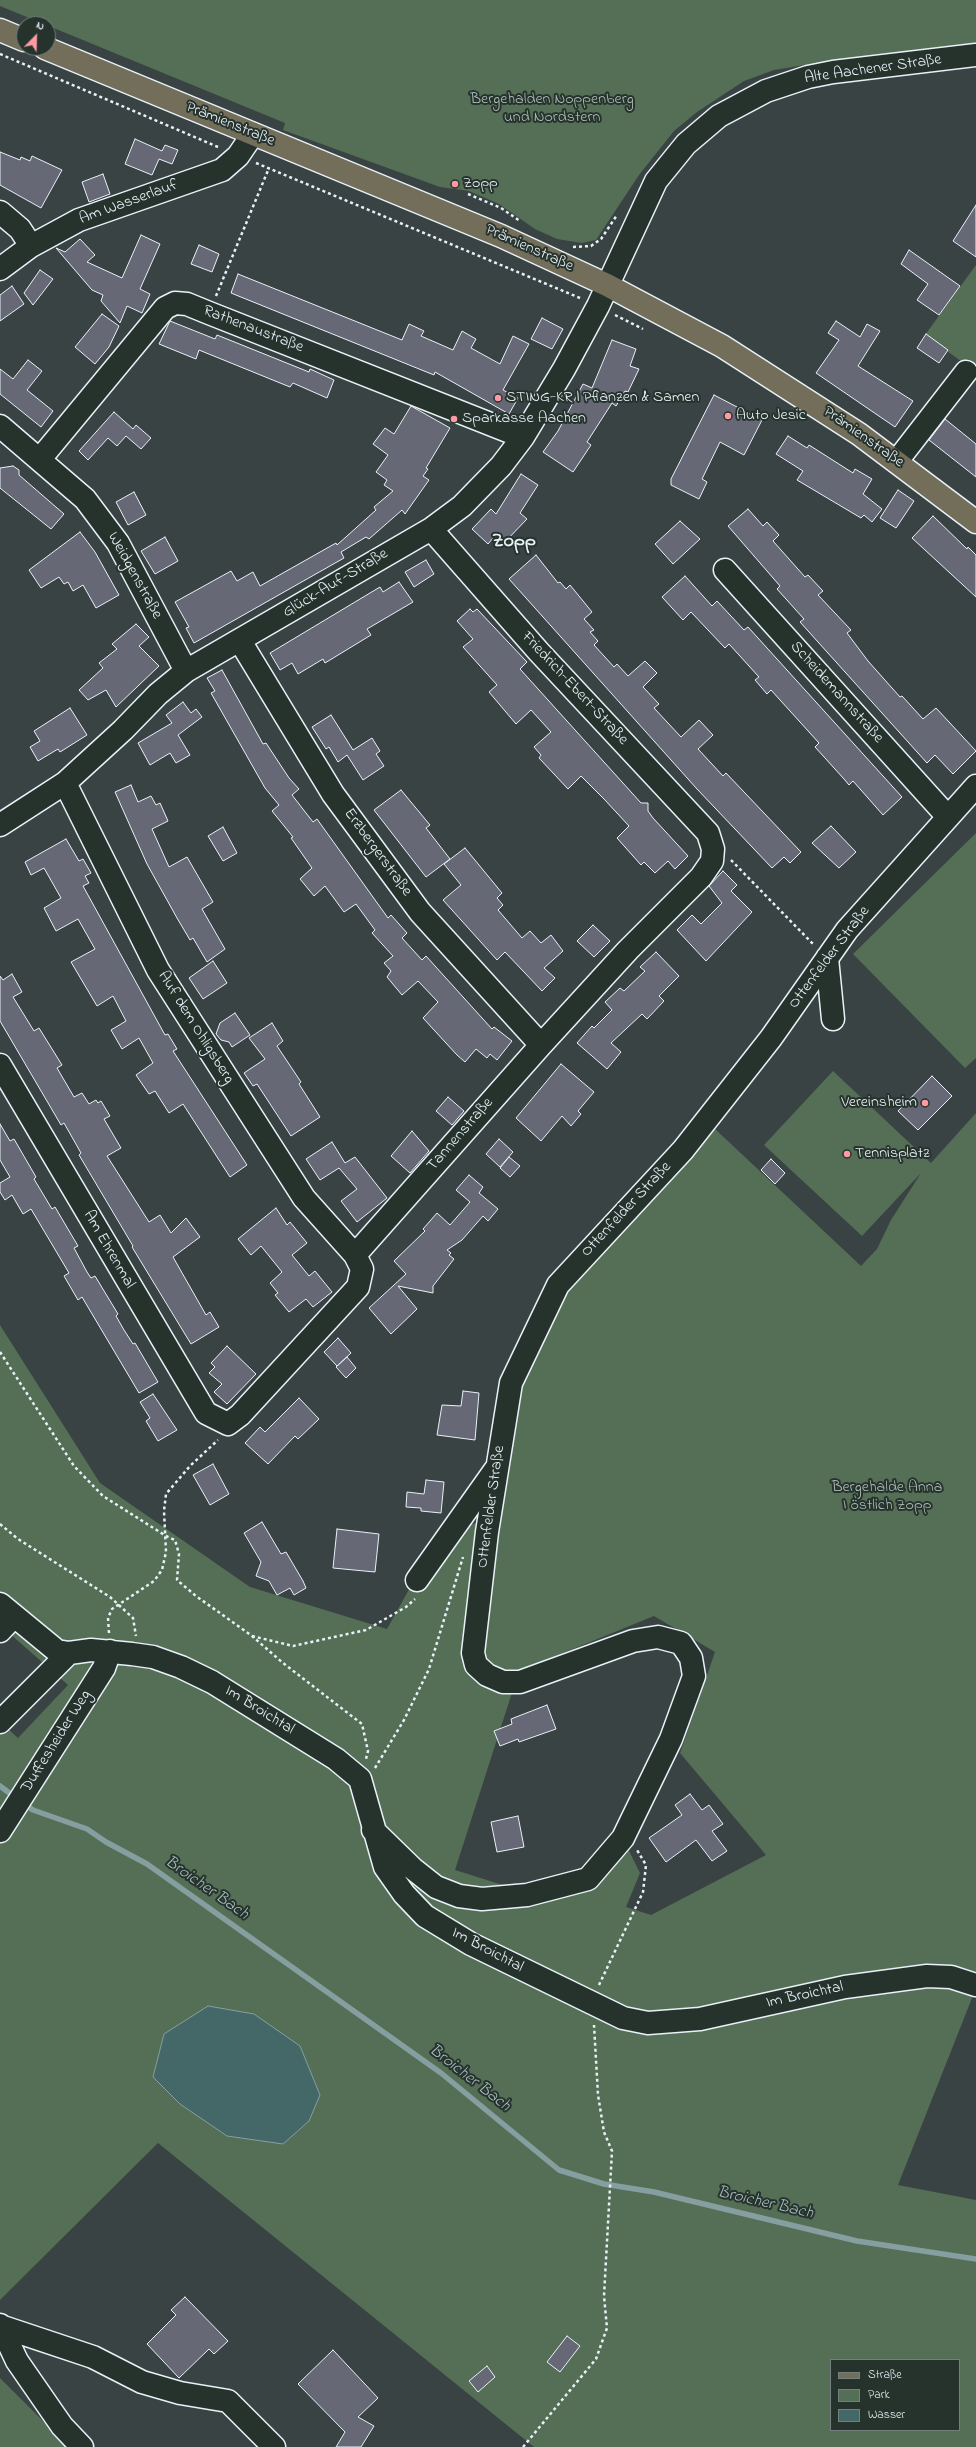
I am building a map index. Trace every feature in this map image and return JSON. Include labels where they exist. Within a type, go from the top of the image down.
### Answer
[{"type":"main road","points":[[0,30],[16,37]]},
{"type":"main road","name":"Prämienstraße","points":[[56,53],[526,246],[607,285],[722,346],[859,434],[897,461],[976,522]]},
{"type":"street","name":"Alte Aachener Straße","points":[[607,285],[656,181],[686,144],[719,116],[766,91],[808,77],[833,72],[976,55]]},
{"type":"street","name":"Am Wasserlauf","points":[[0,269],[31,246],[79,220],[222,170],[238,156],[253,134]]},
{"type":"street","points":[[0,212],[20,229],[31,246]]},
{"type":"street","name":"Glück-Auf-Straße","points":[[0,825],[65,783],[123,730],[158,694],[186,671],[431,529],[462,506],[501,466],[523,437],[564,369],[607,285]]},
{"type":"street","name":"Rathenaustraße","points":[[40,459],[165,308],[175,303],[187,304],[523,437]]},
{"type":"street","points":[[897,461],[966,372]]},
{"type":"street","name":"Weidgenstraße","points":[[0,426],[85,499],[118,543],[186,671]]},
{"type":"street","name":"Friedrich-Ebert-Straße","points":[[431,529],[539,652],[708,833],[713,849]]},
{"type":"street","name":"Scheidemannstraße","points":[[724,570],[947,816]]},
{"type":"street","name":"Erzbergerstraße","points":[[240,641],[333,794],[420,912],[541,1045]]},
{"type":"street","name":"Auf dem Ohligsberg","points":[[65,783],[158,970],[304,1198],[355,1255]]},
{"type":"street","name":"Ottenfelder Straße","points":[[373,1830],[412,1868],[436,1886],[459,1896],[482,1899],[527,1895],[588,1879],[623,1838],[671,1739],[694,1676],[691,1658],[681,1644],[658,1636],[633,1640],[520,1682],[503,1682],[486,1674],[476,1665],[473,1653],[489,1520],[511,1383],[558,1285],[683,1150],[771,1038],[847,930],[947,816],[976,786]]},
{"type":"street","name":"Tannenstraße","points":[[355,1255],[541,1045],[628,950],[701,877],[712,861],[713,849]]},
{"type":"street","points":[[827,958],[832,1019]]},
{"type":"street","name":"Am Ehrenmal","points":[[0,1065],[206,1413],[228,1424]]},
{"type":"street","points":[[228,1424],[240,1415],[358,1287],[362,1269],[355,1255]]},
{"type":"street","points":[[417,1580],[498,1466]]},
{"type":"street","points":[[5,1617],[57,1651],[69,1653]]},
{"type":"street","name":"Im Broichtal","points":[[69,1653],[92,1650],[110,1651],[153,1657],[182,1667],[212,1682],[336,1759],[360,1779],[373,1830],[385,1867],[404,1894],[425,1916],[471,1944],[593,2005],[623,2018],[648,2023],[700,2019],[845,1987],[927,1976],[951,1977],[976,1985]]},
{"type":"street","name":"Duffesheider Weg","points":[[0,1831],[20,1802],[104,1668],[110,1651]]},
{"type":"street","points":[[0,1722],[69,1653]]},
{"type":"street","points":[[1,2326],[17,2361],[62,2426],[82,2447]]},
{"type":"street","points":[[1,2326],[93,2357],[142,2382],[180,2393],[228,2401],[274,2447]]},
{"type":"path","points":[[0,54],[238,156],[556,287]]},
{"type":"path","points":[[209,313],[268,168]]},
{"type":"path","points":[[713,849],[734,861],[827,958]]},
{"type":"path","points":[[0,1352],[74,1466],[103,1496],[166,1536],[175,1540],[179,1554],[177,1580],[196,1596],[252,1636],[283,1663],[362,1724],[368,1751],[360,1779]]},
{"type":"path","points":[[108,1618],[112,1609],[154,1581],[162,1570],[166,1552],[164,1511],[166,1494],[190,1466],[216,1442],[228,1424]]},
{"type":"path","points":[[0,1524],[18,1539],[118,1604],[133,1618],[137,1632],[132,1654]]},
{"type":"path","points":[[360,1779],[377,1767],[404,1720],[429,1670],[464,1555]]},
{"type":"path","points":[[252,1636],[294,1646],[366,1630],[406,1607],[420,1595],[417,1580]]},
{"type":"path","points":[[523,2447],[596,2358],[603,2344],[607,2328],[604,2296],[612,2151],[604,2132],[598,2095],[593,2005],[601,1978],[643,1892],[646,1865],[637,1849],[623,1838]]},
{"type":"green space","name":"Bergehalden Noppenberg und Nordstern","points":[[0,0],[976,0],[976,44],[799,66],[774,70],[744,81],[697,112],[674,131],[639,175],[596,240],[582,243],[557,239],[535,229],[499,204],[469,191],[440,187],[283,130],[285,123],[56,29],[56,16],[24,16],[0,6]]},
{"type":"green space","points":[[976,265],[976,372],[925,335]]},
{"type":"green space","points":[[976,833],[976,1058],[965,1068],[853,954]]},
{"type":"green space","name":"Bergehalde Anna I östlich Zopp","points":[[833,1071],[931,1163],[976,1113],[976,1988],[898,2185],[976,2200],[976,2447],[534,2447],[158,2143],[0,2300],[0,1734],[6,1727],[18,1738],[68,1685],[0,1625],[0,1325],[100,1483],[250,1587],[387,1629],[442,1530],[497,1519],[519,1386],[566,1289],[714,1128],[861,1266],[877,1249],[891,1220],[921,1173],[862,1236],[764,1145]],"holes":[[[654,1616],[715,1652],[680,1753],[766,1855],[651,1915],[626,1907],[640,1873],[628,1849],[522,1891],[455,1870],[519,1671]]]},
{"type":"green space","points":[[0,2378],[69,2447],[0,2447]]},
{"type":"water","points":[[208,2006],[254,2014],[300,2046],[320,2095],[309,2121],[283,2144],[227,2136],[180,2104],[153,2077],[164,2034]]},
{"type":"building","points":[[135,139],[162,151],[165,145],[178,150],[172,164],[159,159],[152,175],[125,164]]},
{"type":"building","points":[[0,152],[20,160],[21,157],[30,161],[32,156],[62,170],[41,208],[0,185]]},
{"type":"building","points":[[103,174],[110,194],[89,202],[82,182]]},
{"type":"building","points":[[976,205],[976,257],[953,241]]},
{"type":"building","points":[[141,235],[160,244],[140,289],[150,294],[142,313],[127,306],[120,323],[101,301],[103,295],[92,290],[56,248],[65,252],[80,239],[95,255],[87,262],[122,278]]},
{"type":"building","points":[[199,245],[219,254],[212,272],[191,264]]},
{"type":"building","points":[[909,250],[960,286],[939,315],[917,300],[928,284],[901,264]]},
{"type":"building","points":[[40,270],[53,279],[33,305],[24,293]]},
{"type":"building","points":[[238,274],[402,340],[409,324],[424,331],[421,336],[453,350],[462,331],[476,339],[471,348],[500,364],[513,336],[529,344],[503,390],[518,398],[509,414],[435,372],[434,375],[231,293]]},
{"type":"building","points":[[12,286],[24,304],[0,321],[0,295]]},
{"type":"building","points":[[102,314],[119,326],[109,347],[95,364],[75,347]]},
{"type":"building","points":[[542,318],[563,329],[552,349],[531,339]]},
{"type":"building","points":[[170,321],[215,339],[217,335],[309,372],[310,369],[334,380],[327,398],[293,383],[290,387],[199,350],[196,359],[159,344]]},
{"type":"building","points":[[836,321],[860,337],[867,324],[880,331],[858,366],[913,401],[895,427],[816,373],[839,340],[828,333]]},
{"type":"building","points":[[926,334],[948,350],[939,363],[917,348]]},
{"type":"building","points":[[612,340],[636,349],[630,366],[639,369],[628,392],[625,391],[616,406],[612,403],[587,442],[591,445],[573,472],[543,452],[558,431],[583,384],[592,388]]},
{"type":"building","points":[[28,360],[42,371],[27,390],[53,411],[41,427],[0,394],[0,369],[13,379]]},
{"type":"building","points":[[714,395],[762,420],[744,455],[720,442],[702,479],[707,482],[699,499],[671,485],[671,479]]},
{"type":"building","points":[[411,406],[450,428],[426,468],[428,469],[423,476],[429,480],[405,514],[402,510],[369,539],[366,537],[341,552],[344,558],[194,643],[186,628],[189,627],[175,602],[231,571],[237,581],[253,572],[260,586],[336,543],[337,545],[376,510],[374,507],[393,491],[384,485],[387,480],[376,472],[388,455],[373,444],[385,428],[394,434]]},
{"type":"building","points":[[114,412],[133,429],[136,425],[151,438],[141,449],[126,436],[117,446],[108,438],[88,460],[79,451]]},
{"type":"building","points":[[945,419],[976,444],[976,477],[929,440]]},
{"type":"building","points":[[788,436],[807,448],[809,445],[853,473],[855,469],[872,479],[863,494],[882,509],[872,522],[864,515],[861,518],[797,480],[803,471],[776,454]]},
{"type":"building","points":[[13,466],[19,470],[19,475],[64,514],[51,529],[0,488],[0,468]]},
{"type":"building","points":[[521,474],[538,485],[520,513],[527,519],[502,545],[494,537],[488,544],[472,529],[491,509],[496,514]]},
{"type":"building","points":[[898,490],[914,501],[896,528],[880,518]]},
{"type":"building","points":[[134,492],[146,515],[128,525],[116,502]]},
{"type":"building","points":[[748,509],[763,526],[767,522],[779,535],[773,541],[805,577],[808,575],[823,591],[818,595],[851,630],[847,633],[868,661],[900,697],[902,696],[923,719],[936,708],[976,751],[953,774],[935,755],[927,763],[800,622],[804,619],[777,589],[780,586],[728,526]]},
{"type":"building","points":[[933,516],[967,549],[968,547],[976,555],[976,597],[912,538]]},
{"type":"building","points":[[680,521],[700,539],[673,564],[655,544]]},
{"type":"building","points":[[80,532],[95,552],[119,595],[96,608],[83,585],[73,591],[68,582],[64,584],[59,577],[41,588],[29,570]]},
{"type":"building","points":[[165,537],[178,561],[155,574],[141,551]]},
{"type":"building","points":[[536,555],[558,583],[560,582],[566,589],[570,585],[592,612],[584,619],[594,630],[590,632],[598,641],[594,645],[614,667],[617,664],[628,676],[645,661],[657,673],[643,687],[659,704],[654,708],[681,737],[699,720],[713,735],[698,749],[723,776],[726,773],[801,852],[790,863],[784,857],[772,868],[697,789],[509,579]]},
{"type":"building","points":[[426,560],[434,574],[414,587],[405,572]]},
{"type":"building","points":[[685,576],[712,606],[717,601],[744,630],[748,627],[902,797],[883,815],[853,781],[849,785],[815,747],[819,743],[771,690],[767,694],[755,680],[759,677],[729,644],[725,648],[691,612],[683,620],[662,597]]},
{"type":"building","points":[[399,582],[413,602],[367,629],[371,635],[325,663],[323,659],[298,674],[292,663],[280,670],[270,653],[380,587],[383,592]]},
{"type":"building","points":[[470,609],[473,612],[477,609],[527,662],[520,669],[641,803],[648,803],[648,811],[653,818],[688,856],[675,869],[668,861],[655,873],[644,862],[641,865],[617,838],[629,826],[604,799],[581,776],[568,789],[539,758],[541,755],[534,747],[551,732],[531,710],[516,724],[489,692],[497,685],[463,647],[473,639],[457,621]]},
{"type":"building","points":[[136,624],[149,637],[139,646],[159,666],[116,707],[106,690],[88,700],[79,690],[103,668],[99,663],[117,649],[112,644]]},
{"type":"building","points":[[222,670],[263,744],[266,743],[289,778],[299,789],[292,795],[313,822],[317,819],[388,918],[391,915],[407,933],[402,938],[422,960],[426,956],[492,1029],[494,1027],[512,1041],[497,1060],[490,1054],[487,1058],[476,1049],[465,1062],[457,1055],[423,1018],[438,1002],[418,981],[402,995],[387,977],[391,971],[384,963],[393,956],[372,933],[375,930],[356,904],[344,912],[325,886],[314,896],[300,879],[312,868],[291,838],[293,837],[272,811],[279,805],[265,788],[211,693],[215,691],[207,678]]},
{"type":"building","points":[[183,702],[191,713],[196,709],[202,717],[178,735],[190,755],[176,763],[170,753],[150,765],[138,743],[172,723],[166,715]]},
{"type":"building","points":[[70,708],[87,735],[60,752],[58,749],[38,761],[30,747],[40,741],[34,731]]},
{"type":"building","points":[[331,715],[353,750],[372,738],[380,751],[376,754],[384,766],[363,780],[347,755],[338,762],[329,747],[326,749],[312,727]]},
{"type":"building","points":[[131,785],[138,802],[151,796],[156,805],[160,803],[168,821],[152,829],[169,867],[187,857],[213,902],[202,909],[225,949],[207,962],[193,938],[190,940],[147,864],[115,792]]},
{"type":"building","points":[[401,790],[430,825],[426,828],[450,859],[426,877],[374,810]]},
{"type":"building","points":[[831,826],[856,852],[839,868],[812,843]]},
{"type":"building","points":[[223,827],[237,853],[223,861],[208,836]]},
{"type":"building","points":[[66,839],[79,861],[83,859],[91,873],[85,876],[89,883],[83,886],[165,1035],[168,1034],[177,1049],[173,1051],[247,1165],[230,1177],[183,1104],[169,1113],[155,1091],[149,1094],[136,1075],[153,1063],[139,1038],[122,1049],[111,1030],[126,1021],[113,996],[97,1006],[71,962],[95,949],[78,919],[56,931],[44,908],[61,898],[44,868],[31,875],[25,862]]},
{"type":"building","points":[[465,848],[502,893],[497,898],[503,905],[498,910],[522,938],[530,931],[541,943],[551,935],[563,951],[544,968],[555,978],[542,991],[505,952],[497,960],[443,900],[461,885],[444,864]]},
{"type":"building","points":[[723,871],[737,885],[731,891],[752,912],[706,961],[677,930],[692,915],[701,924],[722,903],[709,886]]},
{"type":"building","points":[[593,925],[610,941],[594,957],[577,941]]},
{"type":"building","points":[[656,952],[679,976],[659,996],[664,1001],[647,1019],[642,1014],[611,1043],[621,1052],[607,1069],[577,1043],[592,1026],[594,1028],[612,1010],[605,1002],[620,988],[624,991],[645,971],[640,967]]},
{"type":"building","points":[[213,961],[227,983],[203,999],[189,978]]},
{"type":"building","points":[[12,974],[22,992],[13,997],[34,1031],[39,1028],[62,1065],[57,1068],[74,1097],[82,1093],[89,1104],[96,1100],[98,1103],[101,1101],[110,1116],[104,1119],[121,1148],[107,1156],[149,1222],[160,1215],[171,1233],[186,1218],[200,1237],[173,1257],[206,1315],[210,1312],[219,1327],[191,1344],[132,1247],[133,1246],[79,1155],[81,1153],[64,1123],[61,1125],[0,1021],[0,976],[3,980]]},
{"type":"building","points":[[235,1013],[250,1035],[232,1047],[229,1042],[221,1040],[216,1034],[220,1023]]},
{"type":"building","points":[[272,1023],[283,1041],[277,1046],[301,1082],[299,1084],[320,1117],[291,1136],[257,1084],[253,1086],[244,1073],[265,1059],[249,1038]]},
{"type":"building","points":[[561,1064],[594,1092],[578,1111],[581,1114],[571,1126],[562,1116],[541,1141],[516,1118]]},
{"type":"building","name":"Vereinsheim","points":[[932,1076],[952,1096],[918,1130],[898,1111]]},
{"type":"building","points":[[448,1097],[464,1111],[452,1125],[436,1111]]},
{"type":"building","points":[[0,1124],[10,1141],[14,1139],[36,1177],[34,1179],[52,1209],[55,1207],[78,1246],[74,1248],[87,1272],[91,1278],[95,1276],[118,1314],[116,1316],[124,1330],[133,1344],[135,1343],[158,1382],[139,1393],[82,1297],[78,1300],[64,1276],[69,1273],[31,1209],[23,1214],[12,1195],[5,1200],[0,1192],[0,1183],[10,1177],[0,1160]]},
{"type":"building","points":[[412,1131],[429,1151],[410,1173],[391,1156]]},
{"type":"building","points":[[499,1139],[513,1152],[500,1167],[486,1154]]},
{"type":"building","points":[[332,1142],[345,1163],[355,1157],[387,1198],[357,1222],[341,1201],[357,1189],[339,1168],[320,1180],[306,1159]]},
{"type":"building","points":[[509,1157],[520,1166],[510,1177],[500,1168]]},
{"type":"building","points":[[771,1159],[785,1173],[775,1184],[761,1170]]},
{"type":"building","points":[[469,1175],[483,1187],[479,1193],[498,1209],[488,1221],[483,1216],[462,1240],[447,1250],[451,1253],[449,1255],[454,1259],[433,1286],[433,1293],[398,1286],[417,1309],[391,1334],[369,1308],[406,1274],[394,1261],[425,1231],[423,1229],[437,1213],[450,1225],[470,1202],[456,1190]]},
{"type":"building","points":[[276,1208],[287,1225],[290,1222],[307,1243],[292,1255],[309,1276],[315,1271],[332,1292],[313,1307],[306,1299],[289,1312],[275,1295],[278,1293],[270,1283],[282,1272],[261,1246],[251,1255],[238,1239]]},
{"type":"building","points":[[338,1338],[351,1353],[337,1366],[324,1352]]},
{"type":"building","points":[[227,1346],[256,1374],[227,1404],[214,1392],[222,1384],[209,1373],[215,1367],[211,1363]]},
{"type":"building","points":[[347,1357],[356,1368],[346,1378],[336,1367]]},
{"type":"building","points":[[463,1391],[479,1393],[475,1440],[437,1435],[442,1405],[461,1406]]},
{"type":"building","points":[[153,1394],[177,1430],[158,1441],[146,1421],[150,1418],[140,1402]]},
{"type":"building","points":[[299,1398],[319,1419],[298,1439],[295,1436],[268,1464],[245,1443],[260,1427],[265,1432]]},
{"type":"building","points":[[213,1464],[229,1494],[210,1505],[193,1475]]},
{"type":"building","points":[[426,1480],[444,1482],[441,1513],[421,1511],[421,1508],[406,1507],[407,1492],[424,1494]]},
{"type":"building","points":[[262,1522],[281,1554],[286,1552],[303,1581],[306,1588],[294,1595],[290,1588],[277,1595],[269,1581],[256,1576],[261,1562],[244,1533]]},
{"type":"building","points":[[337,1529],[379,1534],[375,1572],[333,1568]]},
{"type":"building","points":[[547,1705],[556,1729],[519,1742],[518,1739],[500,1746],[494,1731],[512,1724],[511,1719]]},
{"type":"building","points":[[690,1794],[702,1810],[709,1805],[723,1824],[712,1831],[727,1851],[712,1861],[696,1840],[666,1862],[649,1838],[682,1815],[675,1805]]},
{"type":"building","points":[[518,1816],[524,1847],[497,1852],[491,1822]]},
{"type":"building","points":[[185,2297],[228,2341],[214,2354],[209,2349],[179,2378],[147,2344],[176,2315],[171,2310]]},
{"type":"building","points":[[567,2336],[580,2346],[560,2372],[547,2362]]},
{"type":"building","points":[[333,2350],[378,2398],[358,2417],[374,2426],[361,2447],[336,2447],[345,2432],[298,2384]]},
{"type":"building","points":[[487,2366],[495,2377],[478,2392],[469,2381]]},
{"type":"waterway","name":"Broicher Bach","points":[[0,1786],[16,1798]]},
{"type":"waterway","name":"Broicher Bach","points":[[23,1803],[33,1810],[87,1829],[106,1842],[147,1864],[441,2073],[559,2170],[604,2184],[654,2192],[857,2241],[976,2259]]},
{"type":"place","name":"Zopp","points":[[455,184]]},
{"type":"place","name":"STING-KR | Pflanzen & Samen","points":[[498,398]]},
{"type":"place","name":"Auto Jesic","points":[[728,416]]},
{"type":"place","name":"Sparkasse Aachen","points":[[454,419]]},
{"type":"place","name":"Vereinsheim","points":[[925,1103]]},
{"type":"place","name":"Tennisplatz","points":[[847,1154]]},
{"type":"district","name":"Zopp","points":[[514,543]]}]
